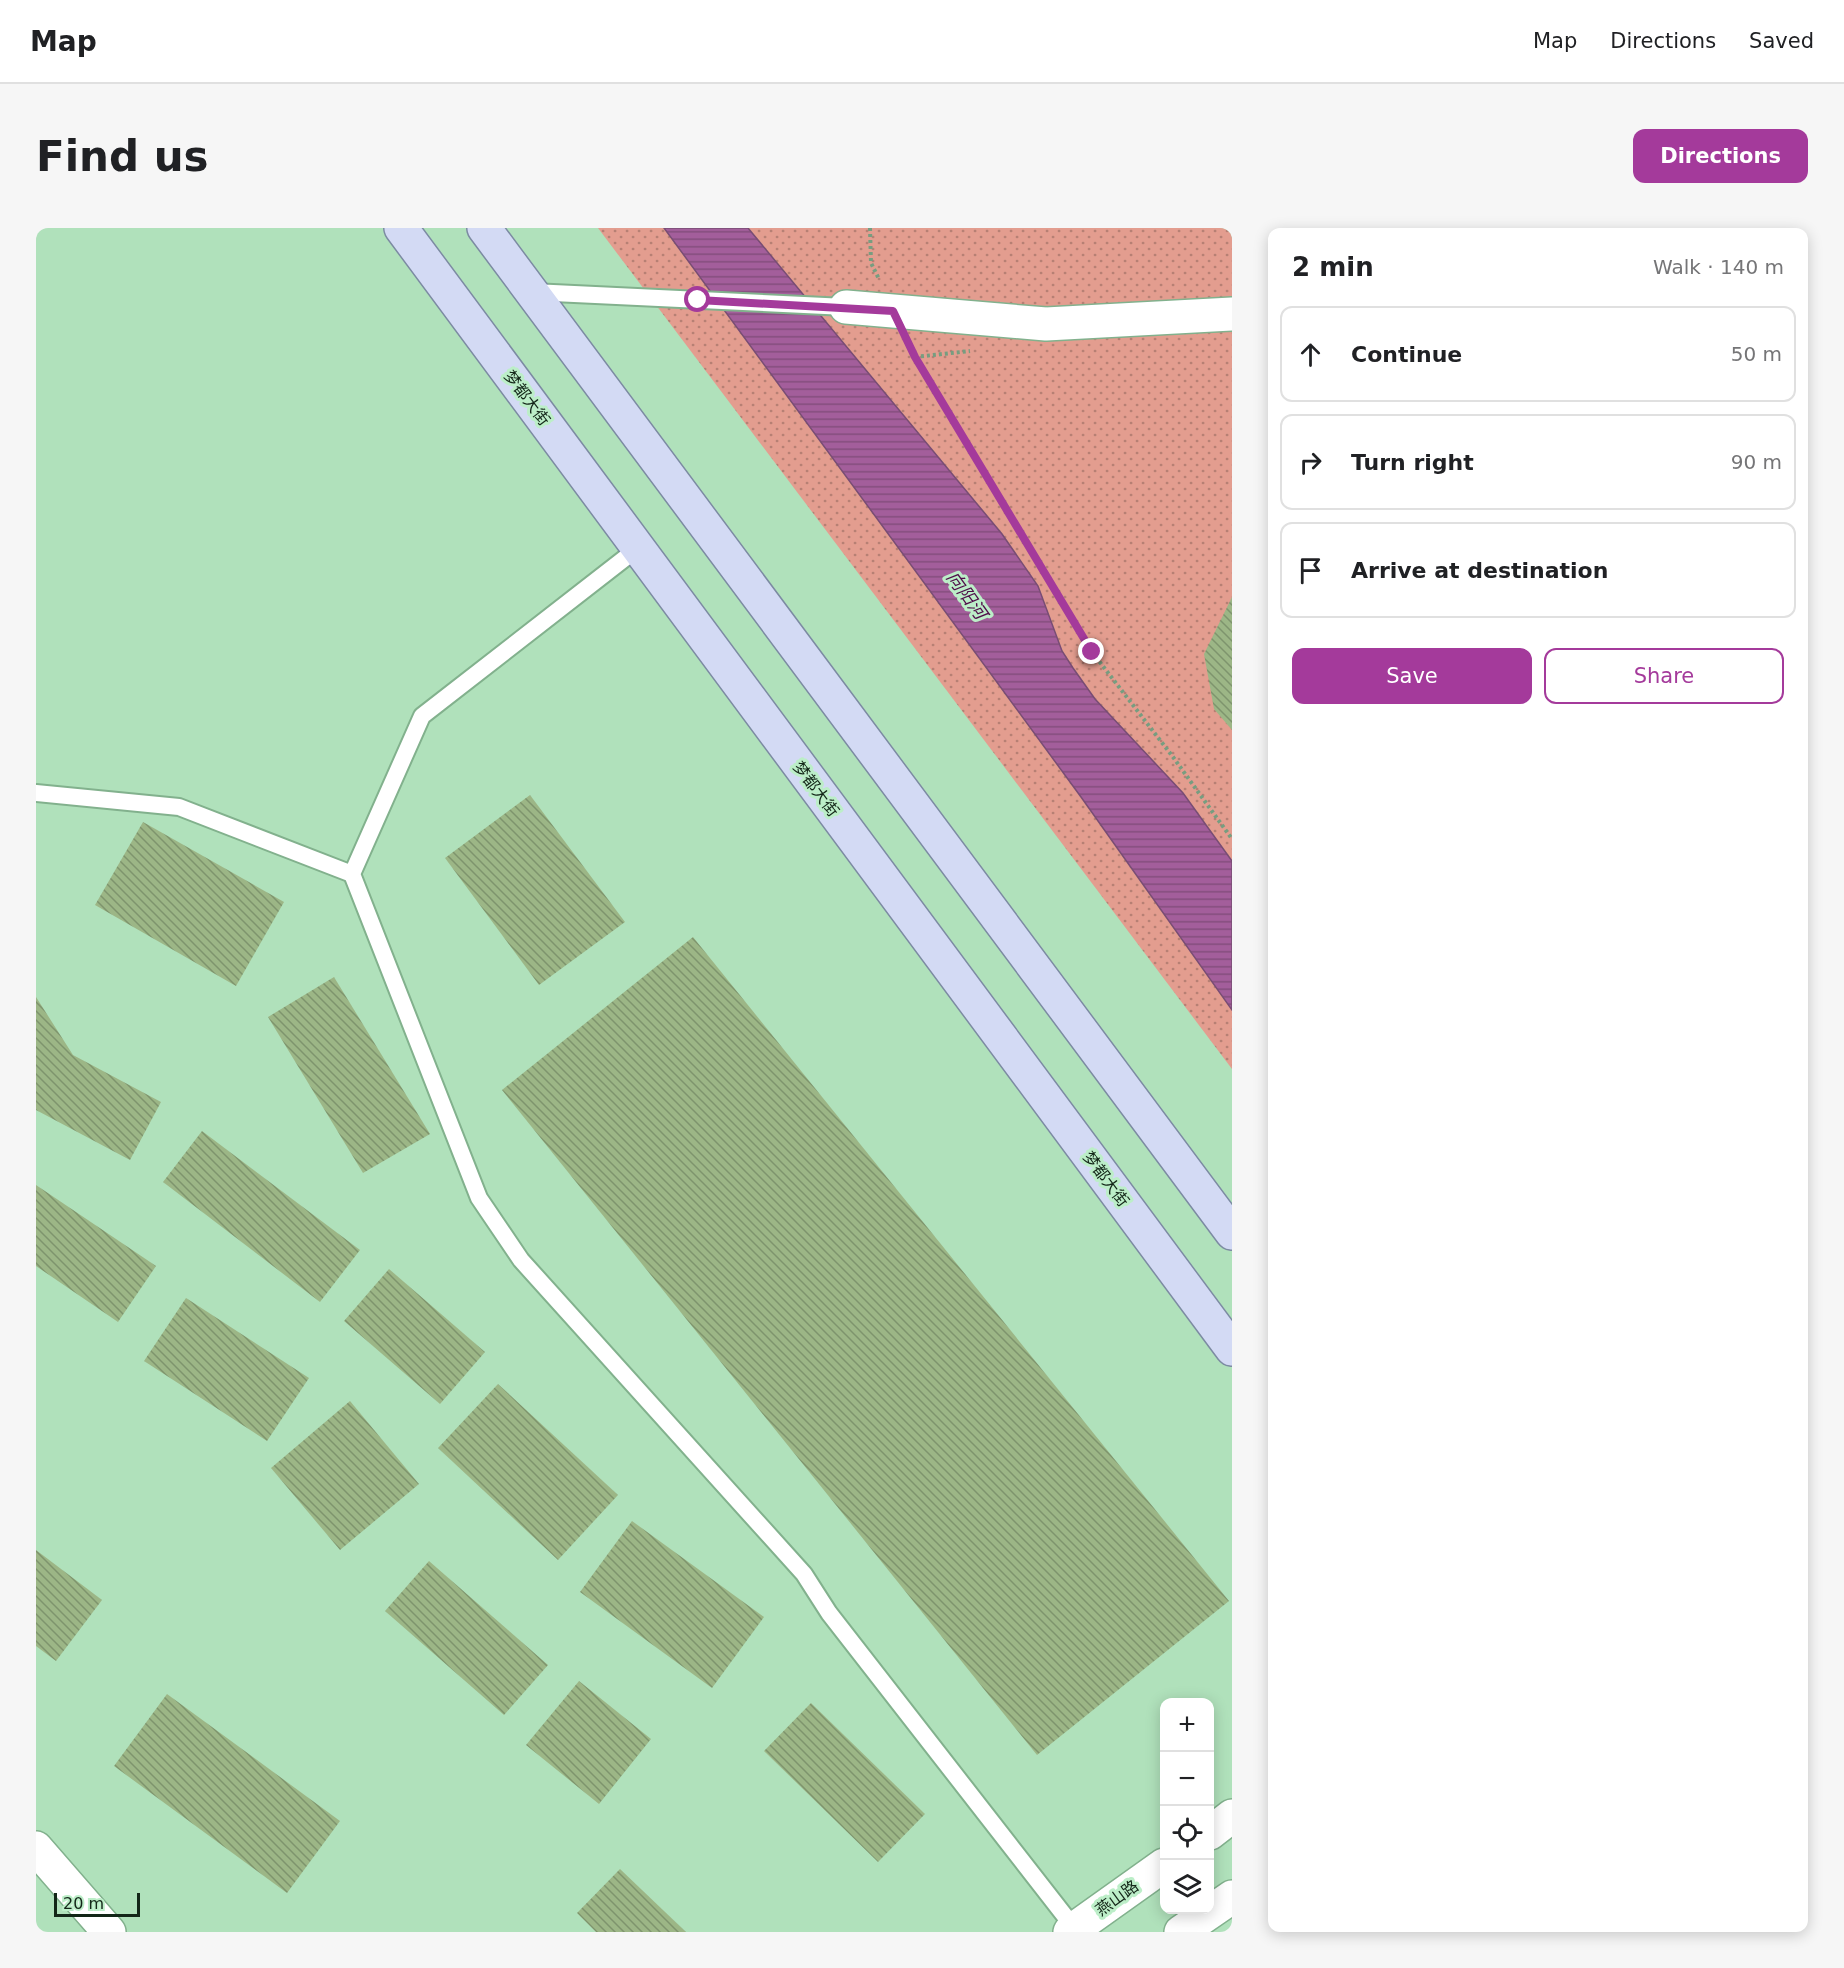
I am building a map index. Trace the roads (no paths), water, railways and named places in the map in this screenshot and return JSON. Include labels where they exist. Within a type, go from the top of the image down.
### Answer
[{"type":"main road","name":"梦都大街","points":[[401,228],[1232,1349]]},
{"type":"main road","points":[[484,228],[1232,1233]]},
{"type":"street","points":[[846,308],[1046,324],[1232,314]]},
{"type":"street","points":[[1214,1829],[1232,1816]]},
{"type":"street","points":[[36,1848],[109,1932]]},
{"type":"street","name":"燕山路","points":[[1073,1930],[1160,1868]]},
{"type":"street","points":[[1181,1932],[1232,1897]]},
{"type":"lane","points":[[532,292],[846,308]]},
{"type":"lane","points":[[638,548],[422,716],[352,874],[479,1198],[521,1260],[804,1574],[830,1613],[1073,1930]]},
{"type":"lane","points":[[36,794],[179,807],[352,874]]},
{"type":"water","name":"向阳河","points":[[664,228],[748,228],[1002,534],[1038,586],[1062,651],[1073,668],[1095,699],[1183,793],[1232,861],[1232,1010],[1081,797]]}]
